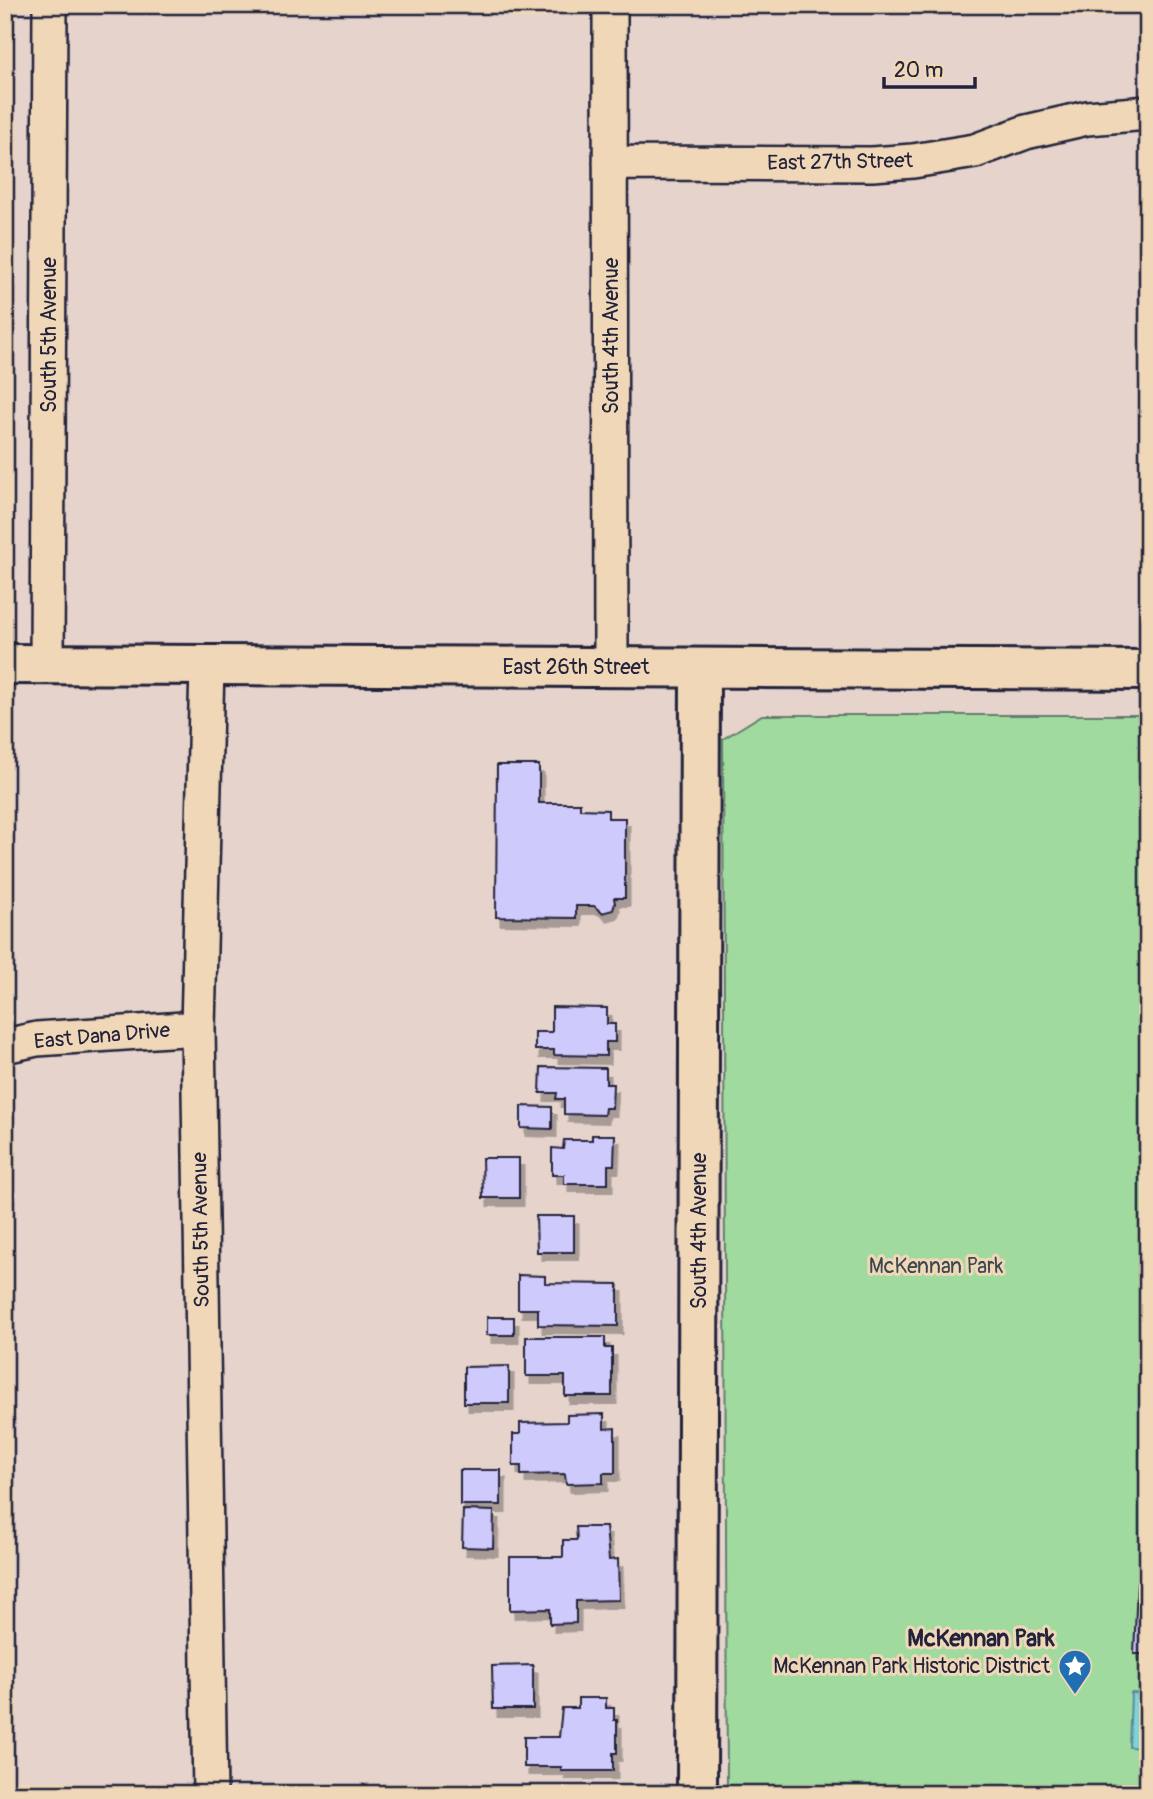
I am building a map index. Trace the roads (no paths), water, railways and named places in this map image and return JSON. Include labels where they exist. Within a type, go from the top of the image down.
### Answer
[{"type":"main road","name":"East 26th Street","points":[[5,664],[1148,670]]},
{"type":"main road","name":"South 4th Avenue","points":[[697,1794],[700,668]]},
{"type":"street","name":"South 5th Avenue","points":[[47,665],[50,5]]},
{"type":"street","name":"South 4th Avenue","points":[[610,5],[611,668]]},
{"type":"street","name":"East 27th Street","points":[[610,163],[872,164],[913,161],[975,151],[1026,132],[1087,118],[1148,113]]},
{"type":"street","name":"South 5th Avenue","points":[[208,666],[198,1028],[210,1794]]},
{"type":"street","name":"East Dana Drive","points":[[5,1046],[37,1039],[198,1028]]},
{"type":"water","points":[[1131,1693],[1148,1694],[1148,1748],[1129,1747]]},
{"type":"place","name":"McKennan Park Historic District","points":[[1075,1696]]},
{"type":"district","name":"McKennan Park","points":[[981,1638]]}]
